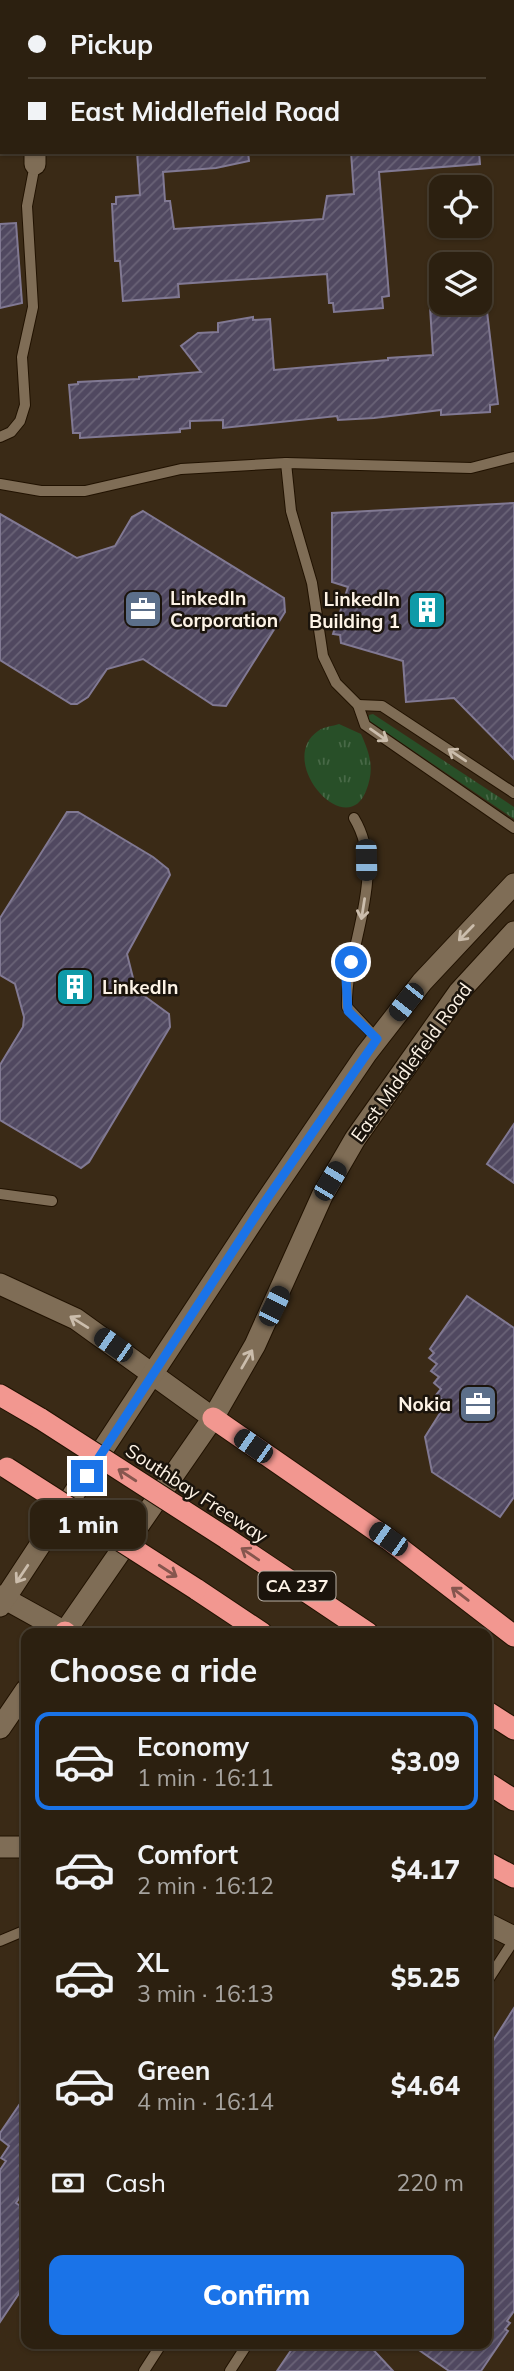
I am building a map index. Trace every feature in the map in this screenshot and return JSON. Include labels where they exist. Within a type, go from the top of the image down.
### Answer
[{"type":"highway","name":"Southbay Freeway","points":[[0,1395],[226,1538],[361,1628]]},
{"type":"highway","points":[[213,1418],[388,1539],[514,1636]]},
{"type":"highway","name":"CA 237","points":[[4,1466],[254,1628]]},
{"type":"highway","points":[[492,1715],[514,1730]]},
{"type":"highway","points":[[492,1786],[514,1800]]},
{"type":"highway","points":[[492,1865],[514,1877]]},
{"type":"main road","name":"East Middlefield Road","points":[[2,1600],[155,1375],[264,1203],[377,1039],[422,982],[514,884]]},
{"type":"main road","name":"East Middlefield Road","points":[[68,1628],[213,1418],[255,1345],[322,1196],[355,1139],[459,992],[514,932]]},
{"type":"main road","points":[[0,1284],[76,1318],[213,1418]]},
{"type":"main road","points":[[2,1600],[57,1628]]},
{"type":"main road","points":[[0,1728],[21,1697]]},
{"type":"main road","points":[[0,1847],[21,1847]]},
{"type":"main road","points":[[492,1926],[514,1938]]},
{"type":"lane","points":[[0,437],[15,427],[25,405],[22,357],[33,307],[27,206],[35,158]]},
{"type":"lane","points":[[0,484],[41,491],[85,491],[171,470],[286,463],[471,468],[514,457]]},
{"type":"lane","points":[[286,463],[291,511],[313,583],[323,656],[336,683],[358,705],[365,725],[514,828]]},
{"type":"lane","points":[[358,705],[382,706],[514,793]]},
{"type":"lane","points":[[354,818],[364,842],[366,888],[346,979],[347,1007],[377,1039]]},
{"type":"lane","points":[[0,1194],[52,1201]]},
{"type":"lane","points":[[0,1941],[21,1932]]},
{"type":"lane","points":[[492,1973],[514,1938]]},
{"type":"lane","points":[[144,2371],[158,2349]]},
{"type":"lane","points":[[230,2371],[244,2349]]},
{"type":"green space","points":[[373,714],[514,807],[514,819],[368,720],[369,715]]},
{"type":"green space","points":[[339,724],[361,734],[371,769],[366,791],[356,804],[344,807],[331,802],[318,791],[309,777],[305,760],[307,744],[318,731]]},
{"type":"building","points":[[137,154],[248,154],[249,161],[216,168],[163,172],[165,201],[170,201],[174,229],[323,219],[327,196],[354,194],[351,154],[479,154],[480,164],[379,172],[389,296],[382,297],[383,308],[334,312],[333,303],[329,303],[327,274],[178,284],[179,297],[123,301],[120,261],[115,261],[112,204],[116,204],[116,197],[140,195]]},
{"type":"building","points":[[16,223],[22,303],[0,308],[0,224]]},
{"type":"building","points":[[430,315],[487,315],[498,404],[490,405],[490,412],[441,415],[441,410],[338,420],[337,416],[223,428],[223,420],[190,421],[190,428],[180,429],[180,432],[80,438],[80,433],[73,433],[69,385],[78,382],[201,372],[181,346],[198,333],[218,332],[218,323],[253,317],[253,320],[270,319],[274,370],[433,355]]},
{"type":"building","name":"LinkedIn Building 1","points":[[514,503],[514,759],[454,698],[406,702],[403,661],[341,643],[340,635],[333,634],[348,587],[332,582],[332,513]]},
{"type":"building","name":"LinkedIn Corporation","points":[[143,511],[284,598],[285,612],[226,706],[213,705],[143,659],[107,669],[88,697],[77,704],[71,704],[0,660],[0,514],[77,558],[115,546],[132,517]]},
{"type":"building","name":"LinkedIn","points":[[67,812],[78,812],[153,857],[168,869],[170,875],[127,954],[136,990],[169,1014],[170,1027],[89,1162],[81,1168],[0,1120],[0,1065],[23,1027],[24,1017],[15,984],[0,975],[0,918]]},
{"type":"building","points":[[514,1124],[514,1183],[487,1164]]},
{"type":"building","name":"Nokia","points":[[467,1296],[514,1328],[514,1497],[500,1517],[432,1472],[425,1437],[442,1410],[439,1408],[444,1401],[436,1395],[441,1389],[434,1383],[439,1377],[431,1371],[437,1364],[429,1358],[434,1353],[430,1349]]},
{"type":"building","points":[[514,2008],[514,2311],[507,2321],[510,2323],[505,2329],[508,2331],[481,2371],[449,2371],[418,2349],[492,2349],[492,2043]]},
{"type":"building","points":[[21,2102],[21,2196],[16,2203],[21,2206],[21,2290],[0,2322],[0,2170],[6,2161],[1,2158],[9,2146],[0,2139],[0,2133]]},
{"type":"building","points":[[292,2349],[373,2349],[393,2371],[277,2371]]},
{"type":"place","name":"LinkedIn Corporation","points":[[143,609]]},
{"type":"place","name":"LinkedIn Building 1","points":[[427,610]]},
{"type":"place","name":"LinkedIn","points":[[75,987]]},
{"type":"place","name":"Nokia","points":[[478,1404]]},
{"type":"route","points":[[87,1476],[155,1375],[264,1203],[377,1039],[348,1011],[346,979],[351,962]]}]
